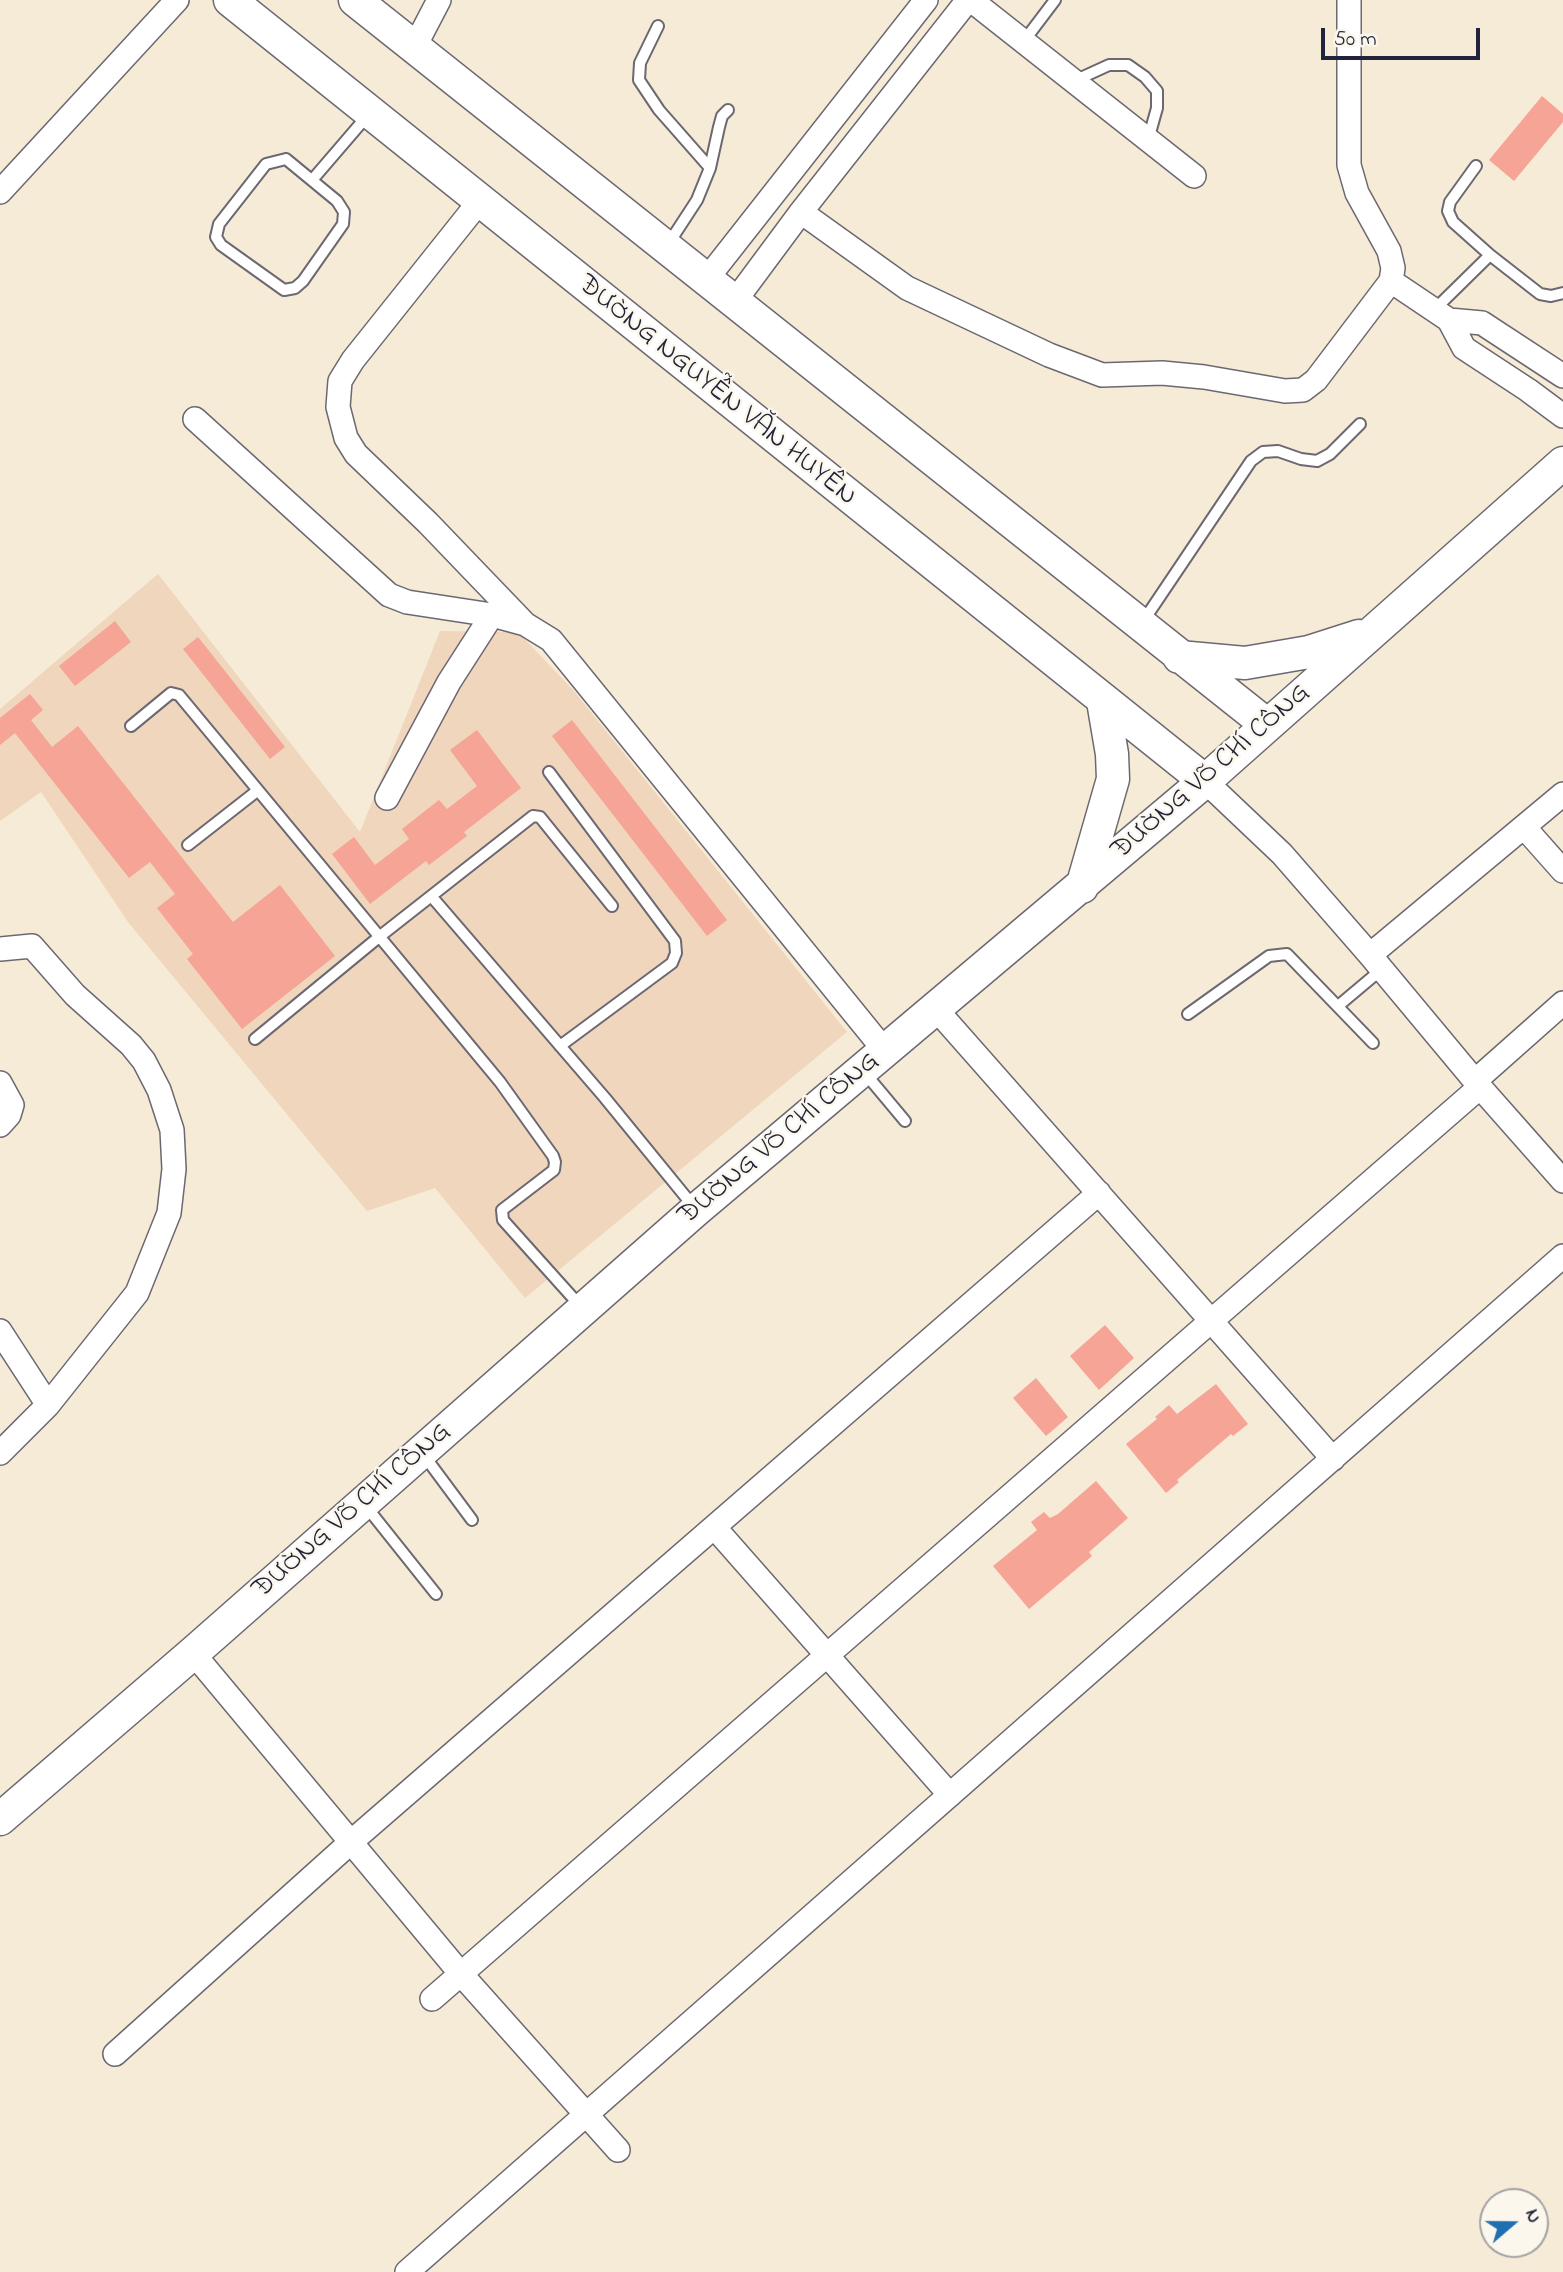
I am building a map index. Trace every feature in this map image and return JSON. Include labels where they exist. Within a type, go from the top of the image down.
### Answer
[{"type":"main road","name":"ĐƯỜNG NGUYỄN VĂN HUYÊN","points":[[230,0],[1205,781]]},
{"type":"main road","points":[[355,0],[1266,724]]},
{"type":"main road","name":"ĐƯỜNG VÕ CHÍ CÔNG","points":[[0,1819],[696,1210],[1205,781],[1266,724],[1563,463]]},
{"type":"main road","points":[[1179,657],[1245,663],[1309,652],[1374,631]]},
{"type":"main road","points":[[1082,887],[1113,779],[1112,754],[1103,701]]},
{"type":"street","points":[[0,192],[177,0]]},
{"type":"street","points":[[414,47],[439,0]]},
{"type":"street","points":[[706,280],[926,0]]},
{"type":"street","points":[[802,212],[907,288],[1049,355],[1102,375],[1162,373],[1204,377],[1285,391],[1303,390],[1316,380],[1391,281],[1393,268],[1389,251],[1357,193],[1349,165],[1349,0]]},
{"type":"street","points":[[735,302],[802,212],[974,1],[1194,176]]},
{"type":"street","points":[[479,202],[353,360],[340,381],[338,407],[346,438],[356,454],[428,523],[525,624],[551,640],[873,1060]]},
{"type":"street","points":[[1391,281],[1441,315],[1464,348],[1563,416]]},
{"type":"street","points":[[1441,315],[1482,323],[1563,376]]},
{"type":"street","points":[[195,419],[389,595],[407,602],[492,615],[525,624]]},
{"type":"street","points":[[387,798],[449,682],[492,615]]},
{"type":"street","points":[[1205,781],[1282,854],[1563,1181]]},
{"type":"street","points":[[1376,962],[1563,794]]},
{"type":"street","points":[[1524,827],[1563,871]]},
{"type":"street","points":[[0,949],[32,946],[75,995],[131,1045],[144,1061],[159,1090],[172,1130],[174,1169],[169,1213],[137,1293],[48,1405],[0,1453]]},
{"type":"street","points":[[432,1999],[1211,1322],[1477,1084],[1563,1003]]},
{"type":"street","points":[[935,1008],[1333,1459]]},
{"type":"street","points":[[0,1083],[12,1105],[9,1115],[0,1125]]},
{"type":"street","points":[[115,2054],[351,1842],[1099,1193]]},
{"type":"street","points":[[407,2272],[1563,1256]]},
{"type":"street","points":[[0,1331],[48,1405]]},
{"type":"street","points":[[715,1528],[950,1795]]},
{"type":"street","points":[[192,1653],[461,1974],[618,2150]]},
{"type":"lane","points":[[1024,41],[1055,0]]},
{"type":"lane","points":[[658,26],[640,63],[639,80],[659,110],[710,167]]},
{"type":"lane","points":[[1074,81],[1109,65],[1128,65],[1145,77],[1157,91],[1157,108],[1148,141]]},
{"type":"lane","points":[[665,248],[697,200],[710,167],[722,116],[728,110]]},
{"type":"lane","points":[[313,179],[370,114]]},
{"type":"lane","points":[[286,159],[313,179],[337,201],[344,212],[344,224],[303,281],[295,288],[284,290],[220,245],[216,237],[219,224],[266,164],[286,159]]},
{"type":"lane","points":[[1476,166],[1450,202],[1448,211],[1453,222],[1540,295],[1563,293]]},
{"type":"lane","points":[[1441,315],[1490,255]]},
{"type":"lane","points":[[1141,625],[1251,461],[1263,452],[1278,451],[1317,461],[1330,454],[1360,424]]},
{"type":"lane","points":[[131,726],[171,693],[179,695],[499,1082],[553,1156],[554,1170],[502,1210],[501,1215],[583,1309]]},
{"type":"lane","points":[[549,772],[675,941],[676,953],[672,963],[560,1046]]},
{"type":"lane","points":[[188,845],[257,791]]},
{"type":"lane","points":[[256,1039],[379,937],[533,816],[540,817],[612,906]]},
{"type":"lane","points":[[432,897],[696,1210]]},
{"type":"lane","points":[[1188,1014],[1269,956],[1287,954],[1373,1043]]},
{"type":"lane","points":[[1338,1006],[1376,962]]},
{"type":"lane","points":[[873,1060],[905,1121]]},
{"type":"lane","points":[[421,1452],[472,1520]]},
{"type":"lane","points":[[363,1503],[436,1594]]},
{"type":"shaded area","points":[[158,574],[360,832],[440,631],[518,632],[574,691],[847,1032],[525,1298],[435,1188],[367,1211],[128,922],[41,792],[0,821],[0,709]]},
{"type":"building","points":[[1542,96],[1563,114],[1563,122],[1514,181],[1489,160]]},
{"type":"building","points":[[115,621],[131,642],[75,686],[59,666]]},
{"type":"building","points":[[198,637],[285,747],[270,759],[183,649]]},
{"type":"building","points":[[30,694],[43,710],[31,720],[52,747],[78,726],[233,922],[280,885],[335,956],[242,1029],[187,959],[193,954],[157,908],[175,894],[150,862],[129,878],[15,733],[0,745],[0,718]]},
{"type":"building","points":[[572,720],[727,920],[707,936],[552,736]]},
{"type":"building","points":[[477,730],[521,788],[464,832],[467,836],[429,865],[426,861],[370,904],[332,854],[354,837],[375,865],[409,839],[402,829],[439,800],[447,809],[477,786],[450,750]]},
{"type":"building","points":[[1105,1325],[1134,1358],[1099,1390],[1070,1356]]},
{"type":"building","points":[[1036,1378],[1068,1417],[1046,1436],[1013,1398]]},
{"type":"building","points":[[1216,1384],[1248,1424],[1233,1436],[1231,1434],[1177,1480],[1179,1482],[1166,1493],[1126,1444],[1157,1419],[1155,1417],[1169,1405],[1177,1414]]},
{"type":"building","points":[[1096,1481],[1128,1518],[1089,1552],[1092,1556],[1029,1609],[993,1566],[1037,1530],[1031,1522],[1044,1512],[1050,1518],[1058,1514]]}]
